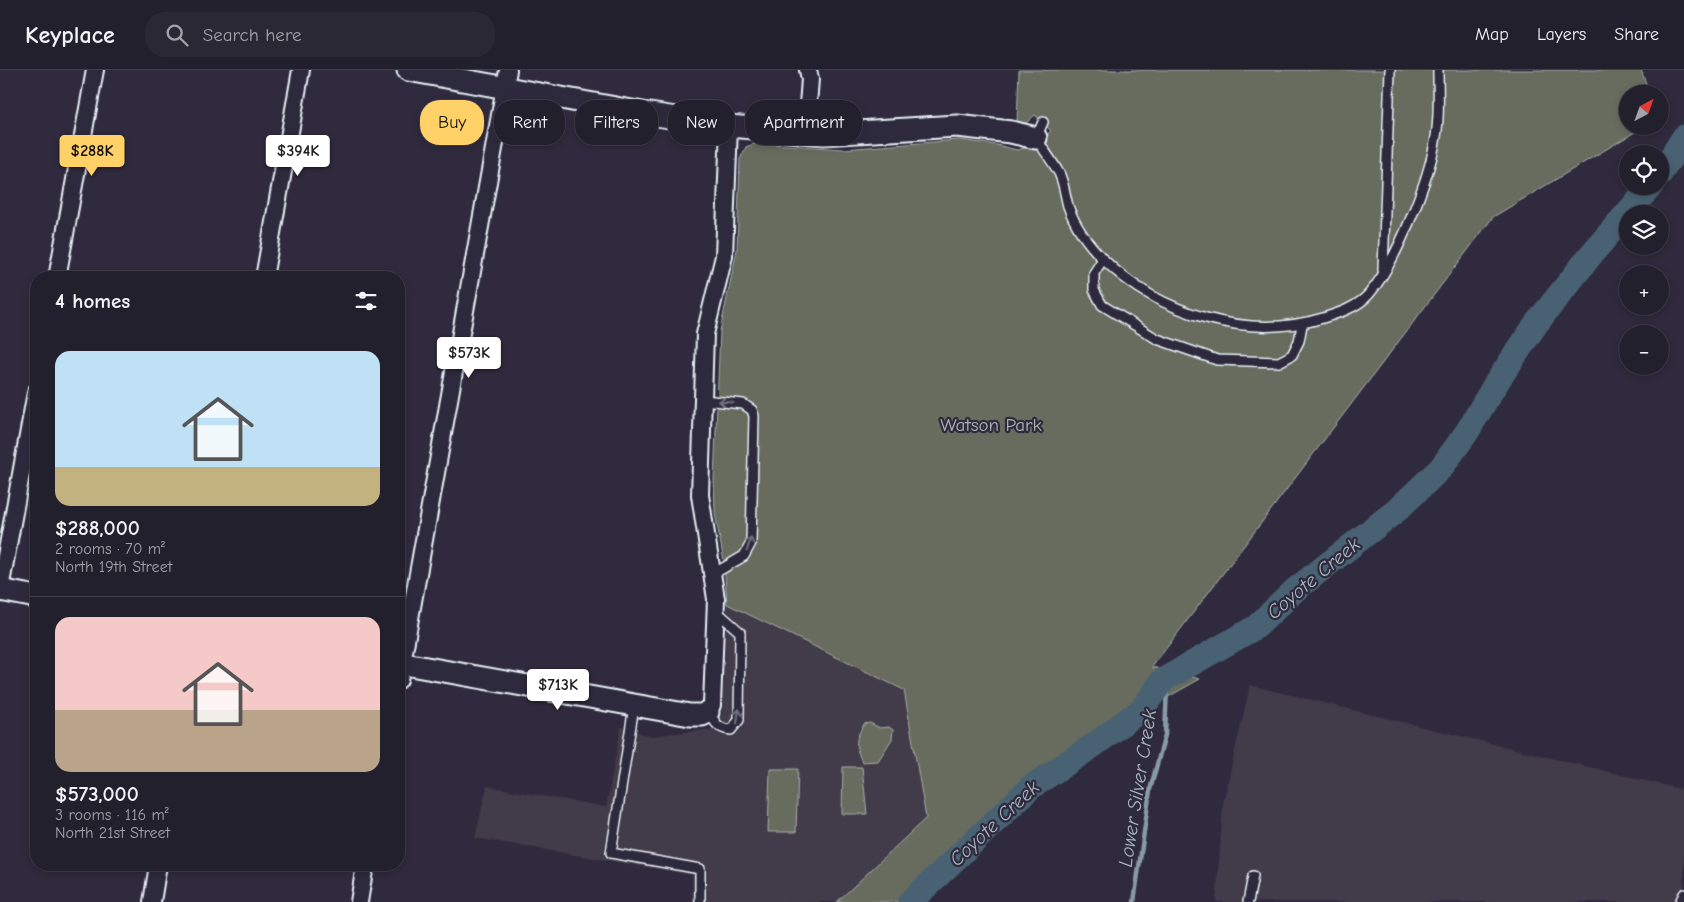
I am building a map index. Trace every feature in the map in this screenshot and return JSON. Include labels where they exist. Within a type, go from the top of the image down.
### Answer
[{"type":"street","points":[[58,271],[95,70]]},
{"type":"street","points":[[265,271],[301,70]]},
{"type":"street","points":[[408,70],[506,79],[643,113],[668,117]]},
{"type":"street","points":[[807,100],[808,70]]},
{"type":"street","points":[[405,641],[506,79]]},
{"type":"street","points":[[862,133],[958,126],[1011,132],[1040,130]]},
{"type":"street","points":[[405,670],[690,715],[702,715],[708,712],[712,705],[715,610],[713,574],[700,495],[705,334],[724,256],[728,145]]},
{"type":"street","points":[[30,425],[0,590],[30,596]]},
{"type":"street","points":[[152,902],[157,871]]},
{"type":"street","points":[[359,902],[365,871]]},
{"type":"lane","points":[[1383,273],[1390,70]]},
{"type":"lane","points":[[1040,130],[1060,175],[1068,206],[1079,230],[1103,259],[1157,300],[1218,321],[1258,326],[1302,325],[1344,312],[1368,295],[1383,273],[1403,234],[1426,175],[1436,141],[1438,70]]},
{"type":"lane","points":[[1103,259],[1094,273],[1094,290],[1102,305],[1156,339],[1217,360],[1279,362],[1292,355],[1302,325]]},
{"type":"lane","points":[[703,400],[743,404],[752,410],[754,416],[751,542],[744,556],[713,574]]},
{"type":"lane","points":[[708,712],[716,725],[723,729],[731,730],[739,720],[740,632],[715,610]]},
{"type":"lane","points":[[634,706],[611,853],[700,869],[700,902]]},
{"type":"lane","points":[[1248,902],[1253,876]]},
{"type":"lane","points":[[1680,902],[1684,894]]},
{"type":"shaded area","points":[[727,604],[904,690],[926,818],[837,902],[692,902],[692,875],[475,838],[487,786],[606,807],[621,727],[650,736],[713,729],[722,713]]},
{"type":"shaded area","points":[[1250,685],[1684,790],[1684,902],[1216,902],[1223,803]]},
{"type":"green space","name":"Watson Park","points":[[1019,70],[1641,70],[1647,85],[1619,85],[1619,135],[1630,135],[1493,217],[1152,667],[1200,679],[1136,715],[987,831],[916,902],[837,902],[926,818],[904,690],[727,604],[724,562],[715,513],[714,479],[720,331],[737,250],[740,159],[746,147],[751,145],[843,149],[959,140],[997,145],[1017,150],[1033,146],[1051,131],[1035,115],[1026,123],[1017,123]]},
{"type":"green space","points":[[870,723],[880,728],[889,727],[893,730],[892,739],[878,761],[862,762],[858,751],[857,738],[864,724]]},
{"type":"green space","points":[[843,767],[862,767],[867,814],[842,814]]},
{"type":"green space","points":[[770,769],[798,769],[796,832],[768,832]]},
{"type":"waterway","name":"Coyote Creek","points":[[1669,160],[1684,137]]},
{"type":"waterway","name":"Coyote Creek","points":[[910,902],[1031,787],[1094,745],[1142,709],[1163,680],[1256,627],[1295,590],[1397,510],[1441,468],[1467,432],[1493,388],[1536,324],[1594,251],[1643,195]]},
{"type":"waterway","name":"Lower Silver Creek","points":[[1134,902],[1150,790],[1165,735],[1167,687],[1163,680]]}]
